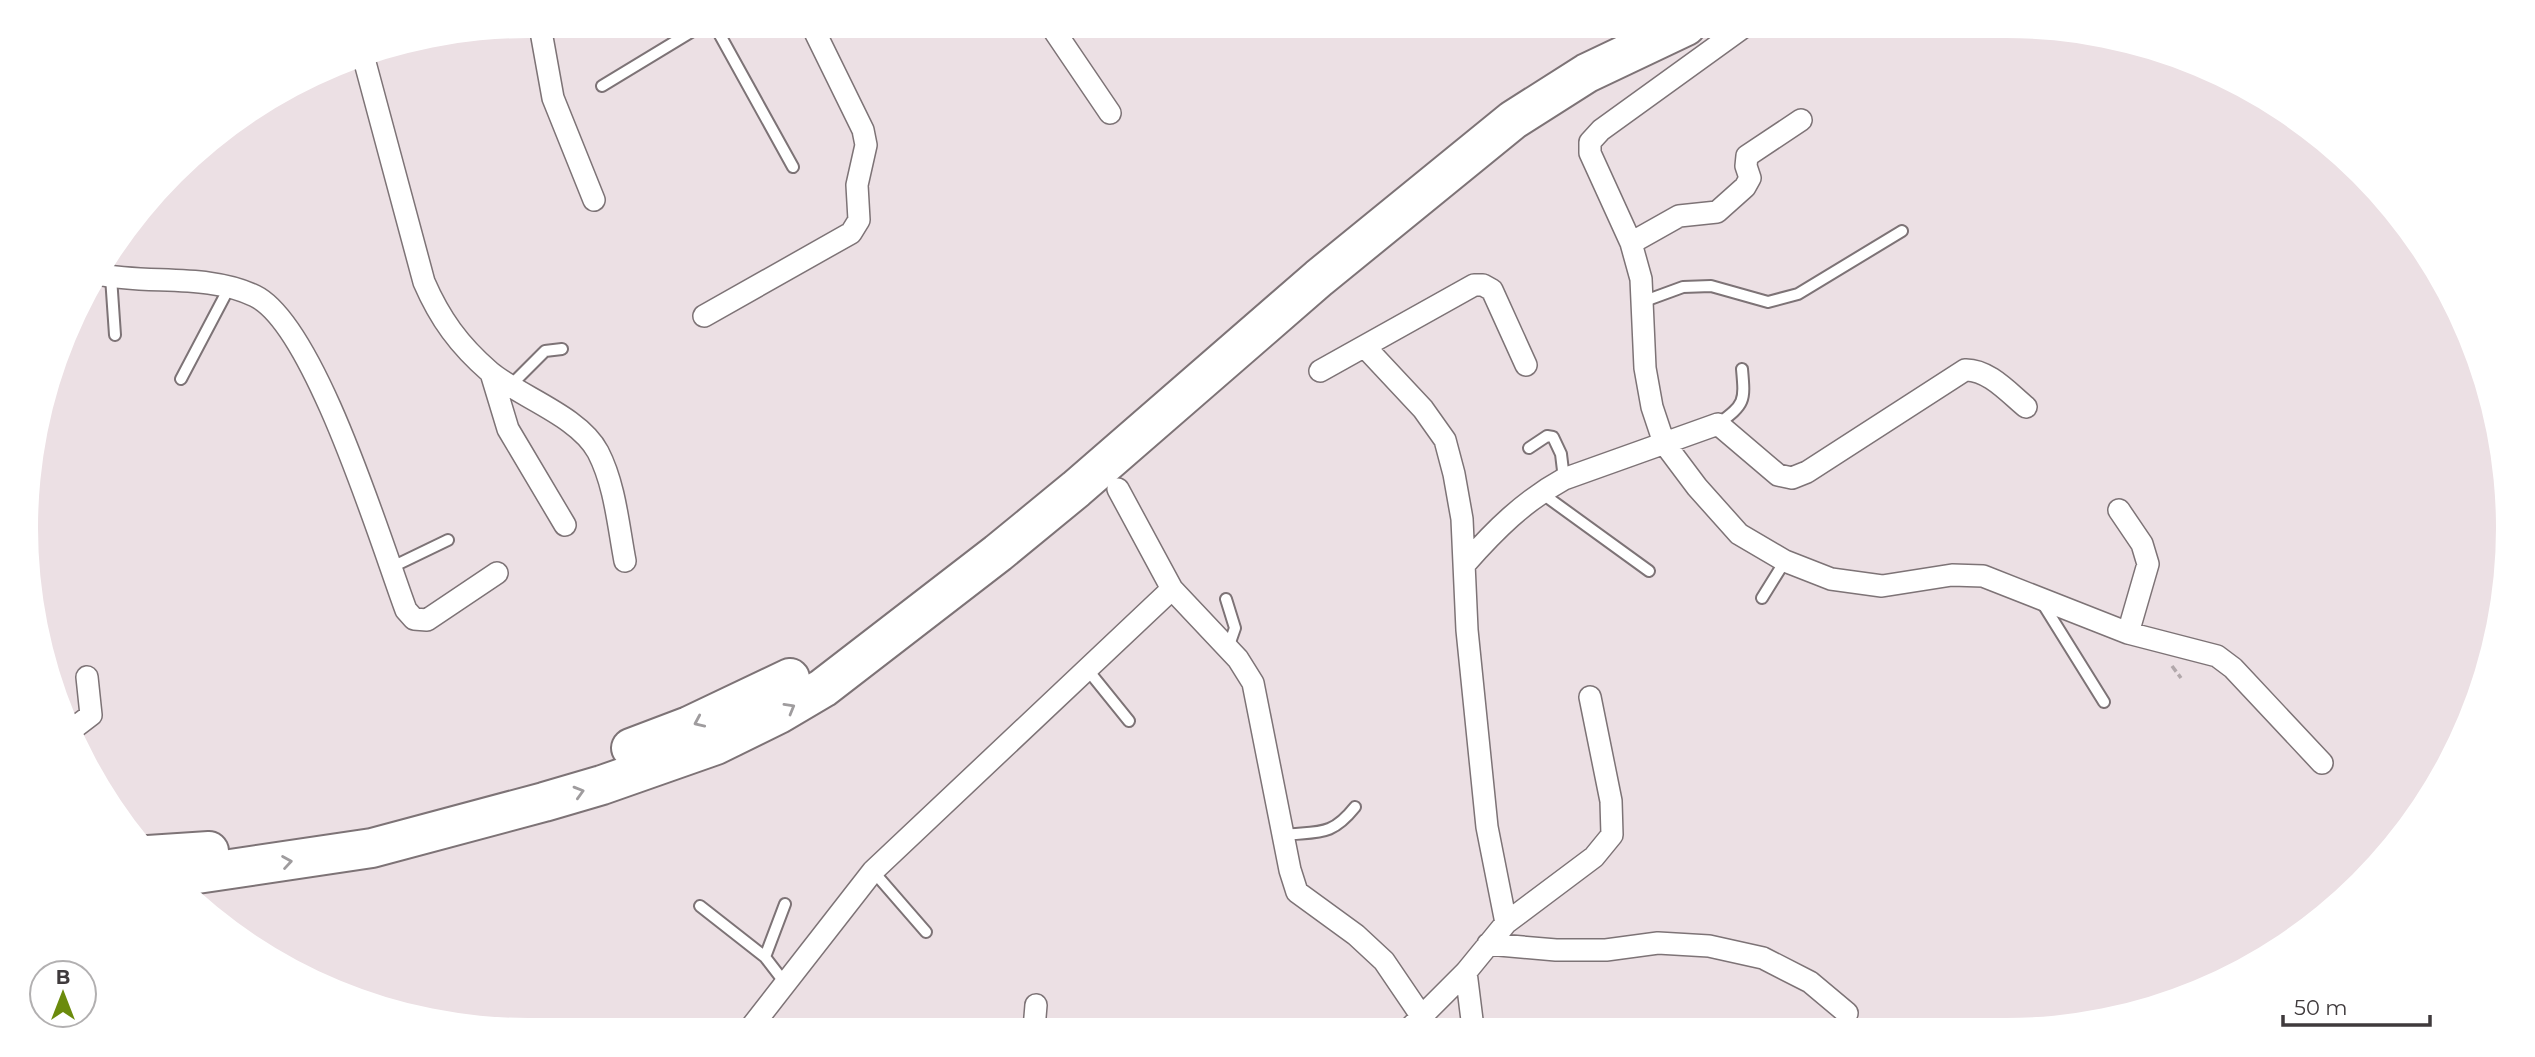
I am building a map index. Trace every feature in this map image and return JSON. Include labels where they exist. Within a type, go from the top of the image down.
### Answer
[{"type":"highway","points":[[162,854],[200,852],[369,823],[485,795],[607,758],[690,726],[777,686],[865,628],[1047,484],[1314,251],[1396,187],[1515,97],[1612,38]]},
{"type":"highway","points":[[183,876],[372,848],[531,805],[603,785],[716,746],[779,714],[823,688],[998,553],[1076,489],[1319,278],[1513,120],[1587,73],[1661,38]]},
{"type":"street","points":[[542,38],[553,98],[594,200]]},
{"type":"street","points":[[704,316],[851,233],[859,220],[857,185],[866,145],[863,130],[818,38]]},
{"type":"street","points":[[1059,38],[1110,113]]},
{"type":"street","points":[[1728,38],[1601,130],[1590,142],[1590,153],[1631,243],[1641,279],[1645,368],[1652,407],[1664,443],[1697,487],[1739,534],[1785,561],[1831,579],[1882,586],[1952,575],[1983,576],[2128,632],[2217,656],[2233,668],[2322,763]]},
{"type":"street","points":[[366,67],[424,282],[439,316],[491,373],[572,425],[596,449],[611,482],[625,561]]},
{"type":"street","points":[[1631,243],[1679,216],[1717,212],[1745,187],[1750,178],[1746,166],[1747,156],[1801,120]]},
{"type":"street","points":[[109,275],[230,286],[257,297],[286,322],[305,353],[327,399],[406,610],[414,619],[427,620],[498,573]]},
{"type":"street","points":[[1320,371],[1474,285],[1483,285],[1492,290],[1526,365]]},
{"type":"street","points":[[1365,347],[1423,409],[1445,440],[1462,519],[1467,630],[1486,813],[1506,923]]},
{"type":"street","points":[[1465,564],[1503,521],[1541,492],[1564,479],[1718,424],[1778,475],[1791,478],[1807,472],[1965,370],[1976,369],[1988,376],[2026,407]]},
{"type":"street","points":[[491,373],[508,429],[565,525]]},
{"type":"street","points":[[1118,489],[1172,589],[1228,648],[1253,683],[1297,892],[1356,935],[1384,961],[1414,1018]]},
{"type":"street","points":[[2119,510],[2143,544],[2148,564],[2128,632]]},
{"type":"street","points":[[758,1018],[873,871],[1172,589]]},
{"type":"street","points":[[80,724],[91,715],[87,677]]},
{"type":"street","points":[[1420,1018],[1466,972],[1506,923],[1594,857],[1612,835],[1612,802],[1590,697]]},
{"type":"street","points":[[1488,944],[1556,950],[1606,950],[1658,943],[1709,946],[1763,958],[1810,982],[1847,1013]]},
{"type":"street","points":[[1466,972],[1472,1018]]},
{"type":"street","points":[[1035,1018],[1036,1005]]},
{"type":"lane","points":[[602,86],[681,38]]},
{"type":"lane","points":[[722,38],[793,167]]},
{"type":"lane","points":[[1642,302],[1683,287],[1711,286],[1768,302],[1798,294],[1902,231]]},
{"type":"lane","points":[[105,281],[115,335]]},
{"type":"lane","points":[[181,379],[230,286]]},
{"type":"lane","points":[[511,385],[545,351],[562,349]]},
{"type":"lane","points":[[1718,424],[1739,409],[1744,400],[1742,369]]},
{"type":"lane","points":[[1529,447],[1547,436],[1553,437],[1561,454],[1564,479]]},
{"type":"lane","points":[[1541,492],[1649,571]]},
{"type":"lane","points":[[390,568],[449,540]]},
{"type":"lane","points":[[1762,598],[1785,561]]},
{"type":"lane","points":[[2040,598],[2104,702]]},
{"type":"lane","points":[[1226,599],[1234,628],[1228,648]]},
{"type":"lane","points":[[1087,669],[1129,721]]},
{"type":"lane","points":[[1283,835],[1326,831],[1340,825],[1355,807]]},
{"type":"lane","points":[[873,871],[926,932]]},
{"type":"lane","points":[[765,957],[785,904]]},
{"type":"lane","points":[[700,906],[765,957],[785,983]]}]
